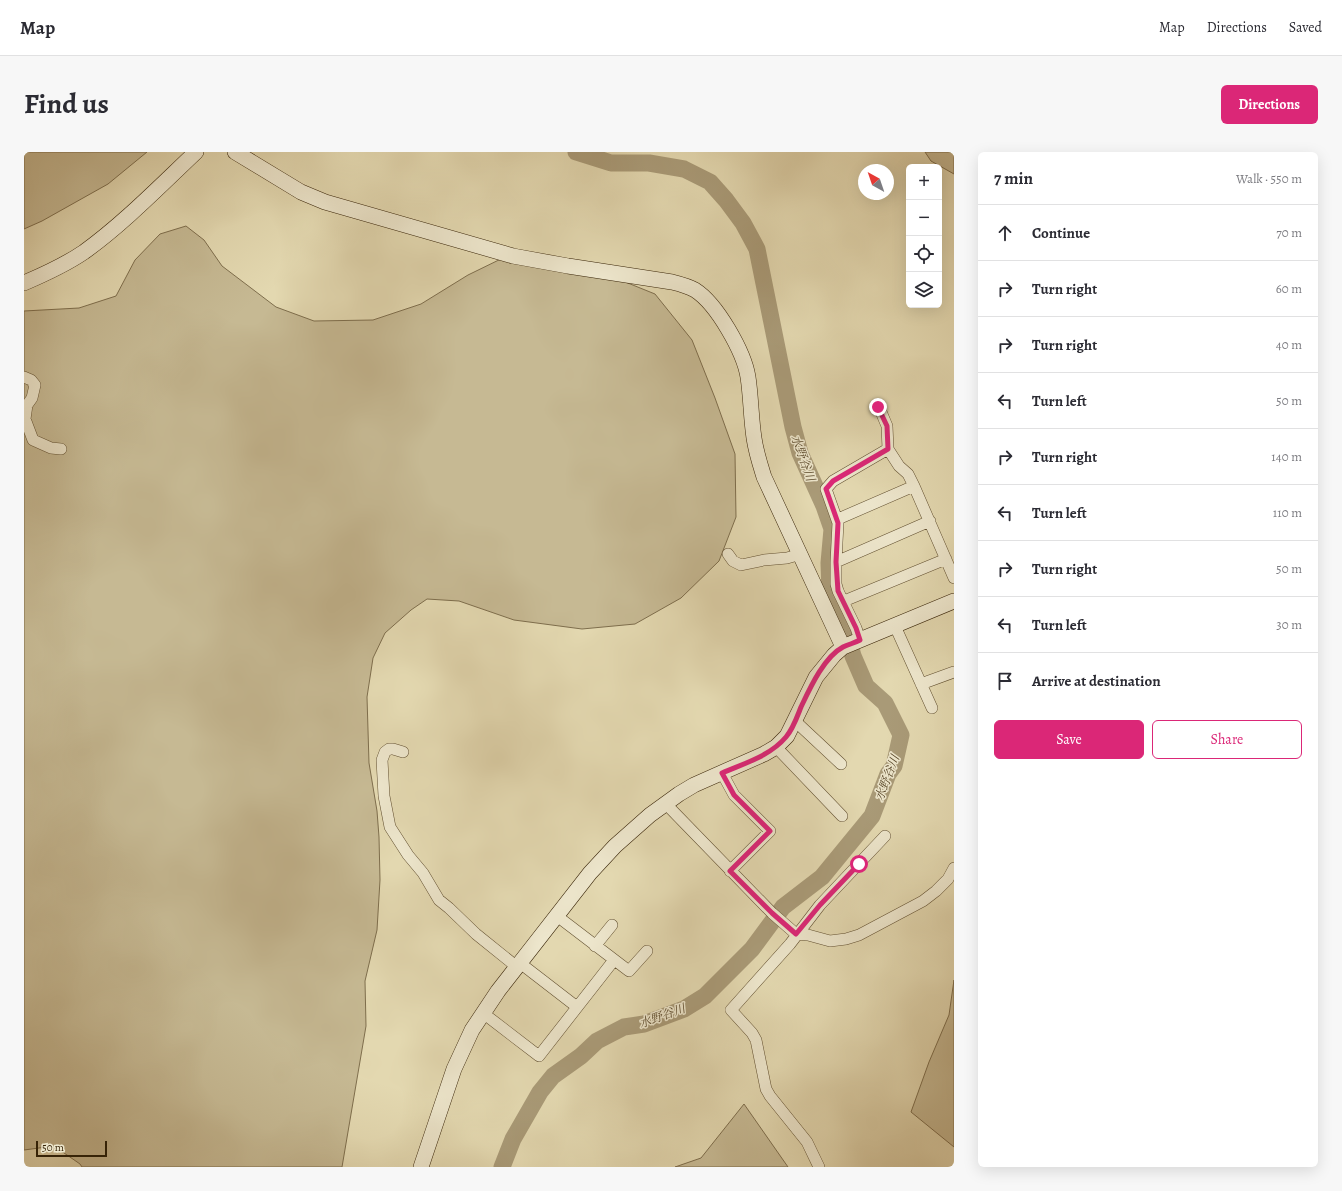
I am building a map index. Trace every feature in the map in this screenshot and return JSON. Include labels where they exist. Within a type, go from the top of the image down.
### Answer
[{"type":"street","points":[[24,283],[52,271],[83,252],[110,232],[196,152]]},
{"type":"street","points":[[235,152],[301,192],[326,202],[513,256],[672,282],[685,285],[696,290],[718,312],[744,363],[748,377],[756,455],[764,477],[801,554],[852,644]]},
{"type":"street","points":[[24,377],[31,380],[35,385],[32,398],[27,405],[25,419],[33,440],[51,448],[61,449]]},
{"type":"street","points":[[878,407],[887,426],[888,449],[899,466],[908,474],[954,578]]},
{"type":"street","points":[[852,644],[856,628],[836,584],[838,519],[826,489],[833,481],[888,449]]},
{"type":"street","points":[[838,519],[914,486]]},
{"type":"street","points":[[836,562],[930,521]]},
{"type":"street","points":[[728,554],[733,561],[741,565],[764,560],[787,558],[801,554]]},
{"type":"street","points":[[844,601],[946,559]]},
{"type":"street","points":[[421,1167],[454,1069],[466,1041],[483,1013],[602,858],[665,803],[694,785],[764,754],[776,747],[787,736],[816,677],[834,654],[852,644],[954,601]]},
{"type":"street","points":[[896,626],[932,708]]},
{"type":"street","points":[[921,684],[954,672]]},
{"type":"street","points":[[795,721],[841,764]]},
{"type":"street","points":[[776,747],[842,816]]},
{"type":"street","points":[[403,752],[389,749],[385,752],[382,760],[384,796],[390,827],[408,855],[423,873],[438,900],[449,908],[476,934],[577,1007]]},
{"type":"street","points":[[722,773],[734,795],[770,831],[730,871]]},
{"type":"street","points":[[665,803],[730,871],[775,916],[796,934],[808,935],[830,941],[846,939],[859,935],[923,901],[944,883],[954,868]]},
{"type":"street","points":[[819,1167],[807,1142],[766,1089],[756,1040],[752,1033],[731,1010],[790,944],[796,934],[820,905],[885,836]]},
{"type":"street","points":[[557,916],[628,971],[647,951]]},
{"type":"street","points":[[595,946],[612,925]]},
{"type":"street","points":[[483,1013],[539,1056],[614,960]]},
{"type":"shaded area","points":[[24,152],[147,152],[108,184],[42,221],[24,229]]},
{"type":"shaded area","points":[[925,152],[954,152],[954,174],[942,167],[942,164],[936,164],[931,161]]},
{"type":"shaded area","points":[[186,226],[204,240],[222,266],[276,307],[314,321],[373,320],[421,304],[468,275],[507,256],[603,273],[655,294],[692,340],[735,454],[736,517],[719,561],[681,598],[635,624],[582,629],[514,620],[459,601],[427,599],[411,610],[385,633],[373,658],[367,697],[369,763],[377,811],[379,837],[380,880],[377,930],[365,981],[366,1026],[342,1167],[82,1167],[54,1146],[24,1150],[24,311],[79,308],[116,296],[135,260],[160,234]]},
{"type":"shaded area","points":[[954,980],[954,1147],[911,1112],[929,1062],[949,1015]]},
{"type":"shaded area","points":[[744,1104],[788,1167],[675,1167],[701,1158]]},
{"type":"waterway","name":"水野谷川","points":[[502,1167],[513,1139],[540,1092],[553,1076],[581,1056],[597,1041],[624,1027],[644,1024],[684,1009],[705,996],[752,949],[783,907],[822,877],[872,816],[888,774],[894,766],[901,735],[885,703],[866,686],[853,656],[846,630],[830,594],[829,563],[832,529],[824,506],[800,453],[793,427],[757,249],[743,223],[710,182],[684,169],[649,163],[611,163],[576,152]]},
{"type":"route","points":[[859,864],[820,905],[796,934],[778,919],[730,871],[770,831],[734,795],[722,773],[776,747],[787,736],[816,677],[826,664],[834,654],[843,647],[860,640],[836,584],[838,519],[826,489],[833,481],[888,449],[887,426],[878,407]]}]
